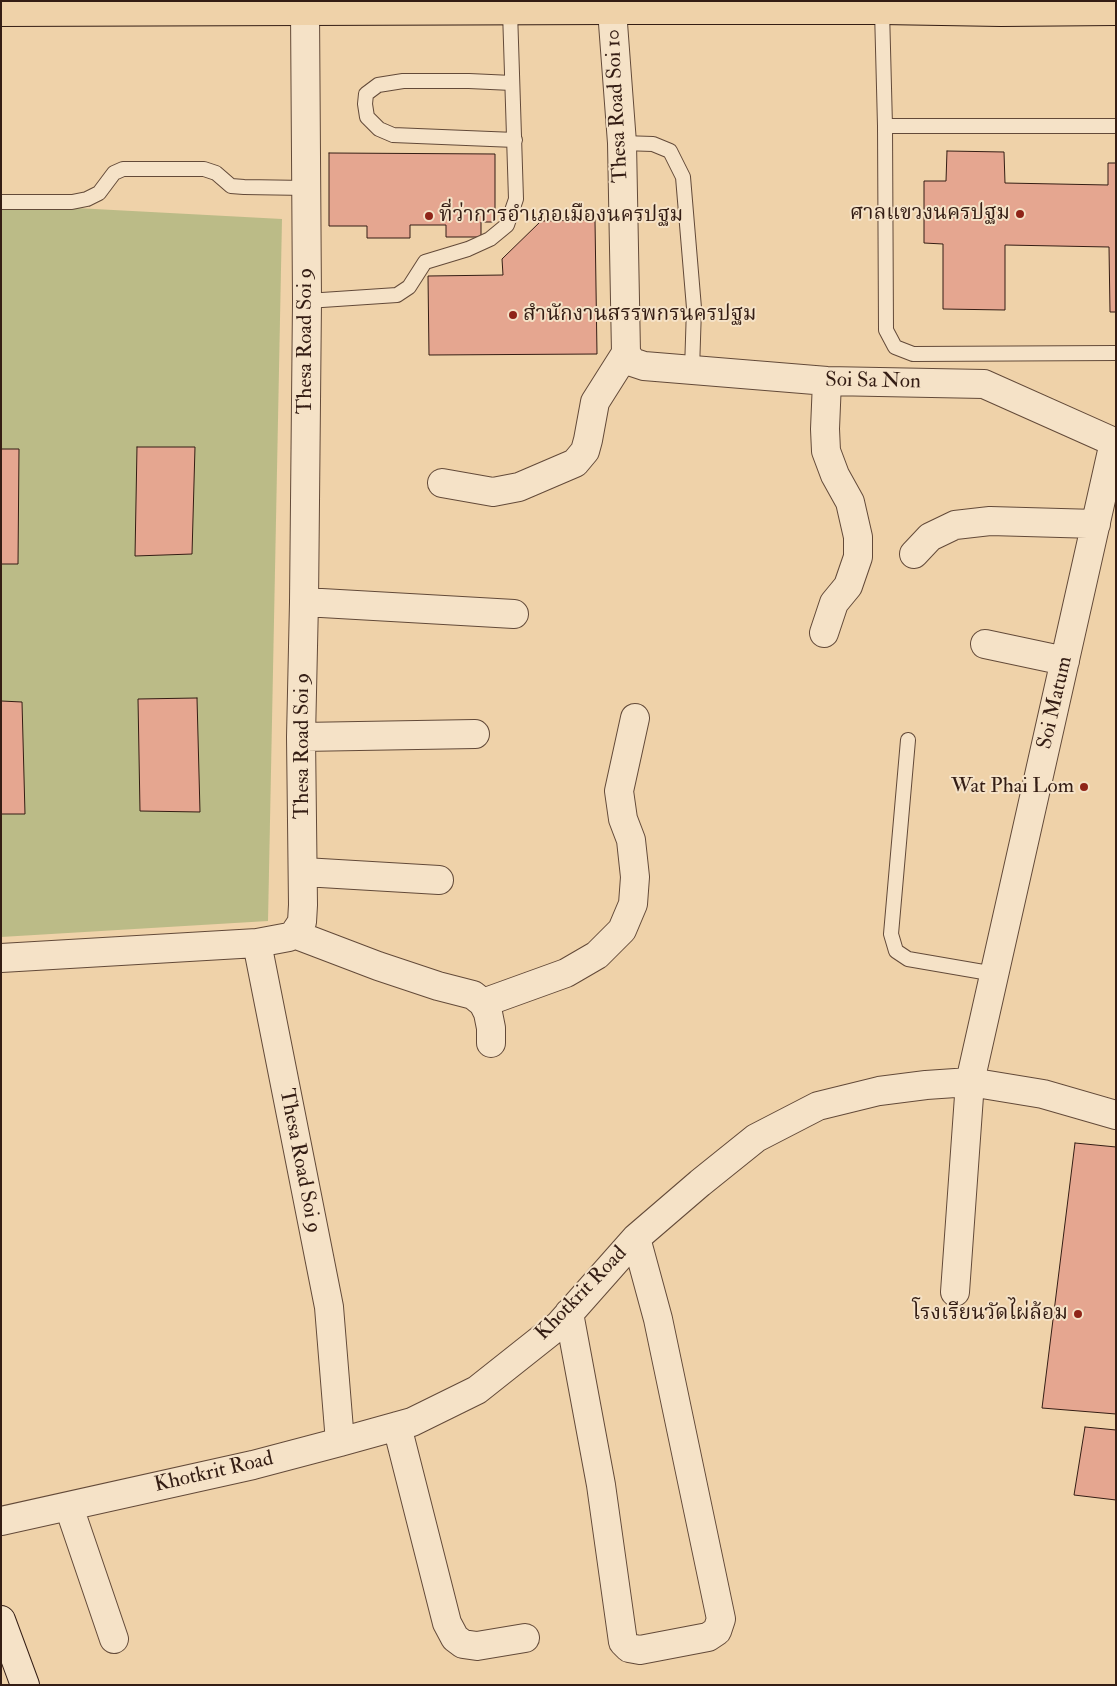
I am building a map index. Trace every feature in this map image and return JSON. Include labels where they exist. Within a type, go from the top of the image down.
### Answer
[{"type":"main road","points":[[1,12],[81,6],[305,11],[338,6],[510,11],[752,6],[882,10],[1001,6],[1116,11]]},
{"type":"street","name":"Thesa Road Soi 10","points":[[612,10],[622,142],[626,353]]},
{"type":"street","name":"Thesa Road Soi 9","points":[[294,934],[302,922],[304,872],[301,737],[307,301],[305,11]]},
{"type":"street","name":"Soi Sa Non","points":[[626,353],[632,362],[644,366],[827,381],[984,384],[1115,442]]},
{"type":"street","points":[[442,483],[493,492],[519,487],[575,463],[585,451],[594,402],[626,353]]},
{"type":"street","points":[[824,634],[834,603],[848,586],[858,557],[858,537],[850,502],[835,475],[826,451],[827,381]]},
{"type":"street","name":"Soi Matum","points":[[955,1292],[970,1082],[1115,442]]},
{"type":"street","points":[[914,554],[930,537],[955,525],[990,521],[1096,524]]},
{"type":"street","points":[[304,602],[514,614]]},
{"type":"street","points":[[984,644],[1066,661]]},
{"type":"street","points":[[483,1003],[566,973],[597,954],[622,930],[633,904],[635,877],[631,840],[623,819],[619,792],[635,718]]},
{"type":"street","points":[[301,737],[475,734]]},
{"type":"street","points":[[304,872],[439,880]]},
{"type":"street","points":[[1,958],[257,943],[289,937],[294,934],[378,966],[438,986],[473,995],[483,1003],[488,1013],[491,1043]]},
{"type":"street","name":"Thesa Road Soi 9","points":[[257,943],[329,1307],[340,1442]]},
{"type":"street","name":"Khotkrit Road","points":[[1,1521],[253,1465],[340,1442],[412,1422],[477,1390],[559,1325],[636,1238],[700,1182],[756,1138],[818,1106],[879,1091],[970,1082],[1043,1094],[1116,1115]]},
{"type":"street","points":[[569,1313],[601,1486],[623,1642],[629,1648],[640,1650],[708,1637],[717,1631],[720,1619],[658,1319],[636,1238]]},
{"type":"street","points":[[397,1426],[447,1623],[455,1638],[464,1644],[477,1646],[525,1638]]},
{"type":"street","points":[[69,1507],[114,1638]]},
{"type":"street","points":[[1,1620],[25,1685]]},
{"type":"lane","points":[[882,10],[885,126],[886,330],[895,347],[913,354],[1116,353]]},
{"type":"lane","points":[[307,301],[397,295],[409,287],[425,262],[468,249],[490,239],[507,225],[516,199],[510,11]]},
{"type":"lane","points":[[512,83],[403,81],[378,85],[366,94],[365,104],[367,117],[379,129],[393,135],[515,140]]},
{"type":"lane","points":[[885,126],[1116,126]]},
{"type":"lane","points":[[622,142],[653,144],[670,151],[683,177],[694,308],[692,370]]},
{"type":"lane","points":[[1,202],[72,202],[87,199],[99,193],[114,173],[123,169],[204,169],[216,173],[231,186],[306,188]]},
{"type":"lane","points":[[908,740],[891,934],[896,951],[908,958],[995,974]]},
{"type":"green space","points":[[1,204],[282,219],[268,921],[1,937]]},
{"type":"building","name":"ศาลแขวงนครปฐม","points":[[947,151],[1004,152],[1005,183],[1108,185],[1108,163],[1116,163],[1116,312],[1110,312],[1109,247],[1005,245],[1005,310],[943,309],[943,244],[924,243],[924,181],[946,181]]},
{"type":"building","points":[[329,153],[495,154],[495,222],[481,222],[481,237],[446,237],[446,225],[410,225],[410,238],[367,238],[367,226],[329,226]]},
{"type":"building","name":"สำนักงานสรรพกรนครปฐม","points":[[595,220],[597,354],[429,355],[428,276],[503,275],[502,259],[541,221]]},
{"type":"building","points":[[137,447],[195,447],[192,554],[135,556]]},
{"type":"building","points":[[1,449],[19,449],[18,564],[1,564]]},
{"type":"building","points":[[197,698],[200,812],[140,811],[138,699]]},
{"type":"building","points":[[1,701],[22,702],[25,814],[1,814]]},
{"type":"building","points":[[1075,1143],[1116,1147],[1116,1414],[1042,1408]]},
{"type":"building","points":[[1085,1427],[1116,1430],[1116,1500],[1074,1495]]},
{"type":"place","name":"ศาลแขวงนครปฐม","points":[[1020,214]]},
{"type":"place","name":"ที่ว่าการอำเภอเมืองนครปฐม","points":[[429,216]]},
{"type":"place","name":"สำนักงานสรรพกรนครปฐม","points":[[513,315]]},
{"type":"place","name":"Wat Phai Lom","points":[[1084,787]]},
{"type":"place","name":"โรงเรียนวัดไผ่ล้อม","points":[[1078,1314]]}]
